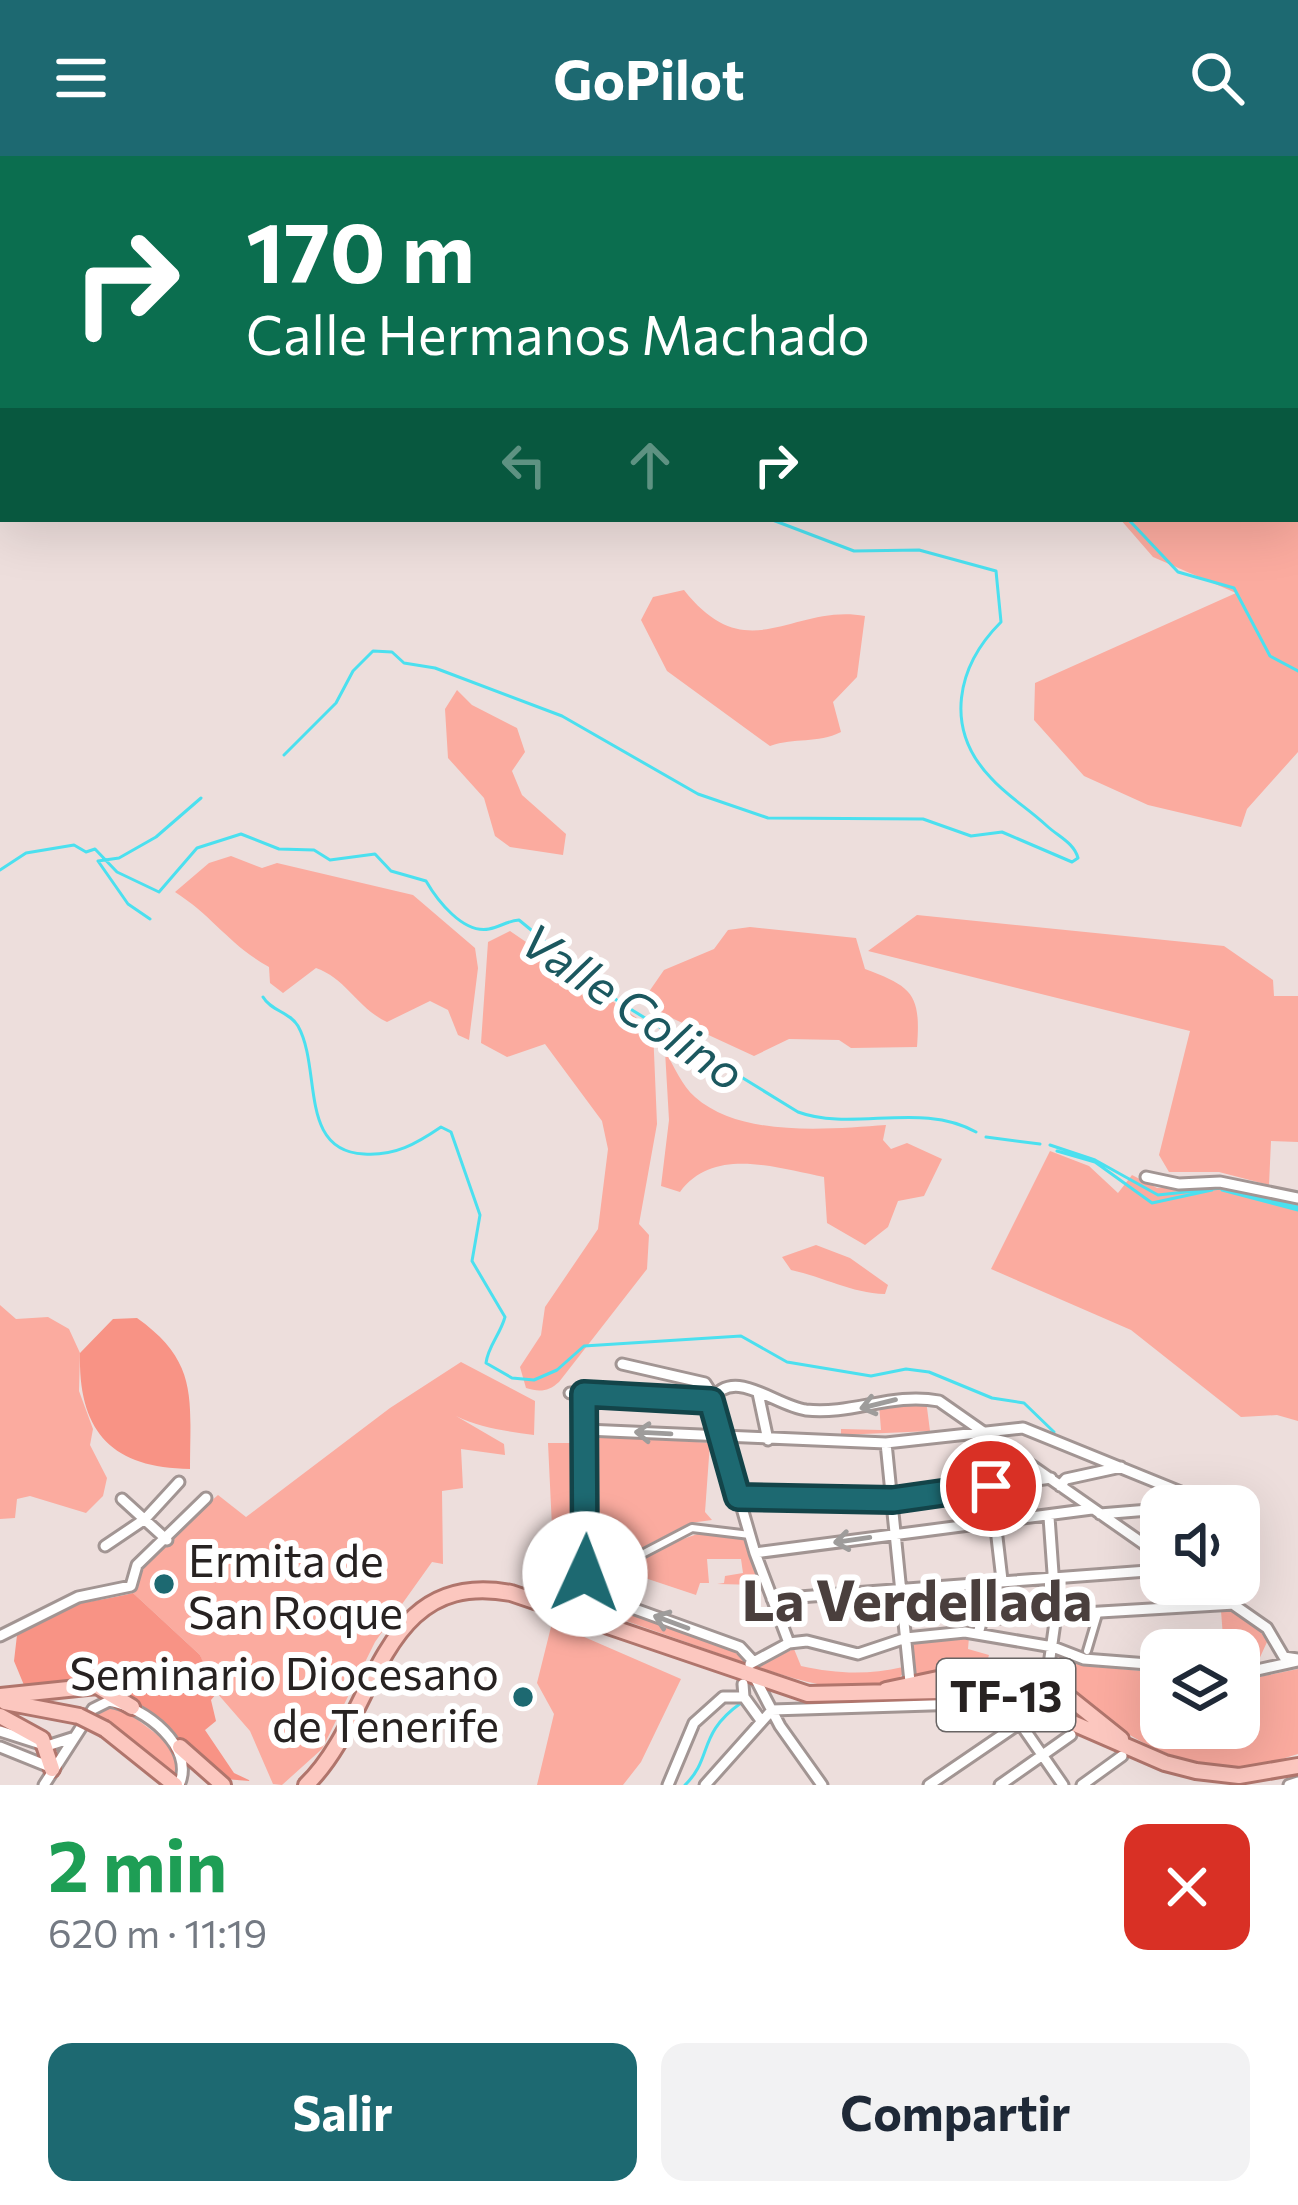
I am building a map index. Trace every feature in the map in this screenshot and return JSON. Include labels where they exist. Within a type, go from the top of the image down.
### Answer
[{"type":"main road","name":"TF-13","points":[[302,1785],[341,1736],[405,1623],[436,1600],[479,1589],[511,1593],[808,1694],[999,1693],[1128,1753],[1196,1771],[1240,1776],[1298,1766]]},
{"type":"main road","points":[[865,1696],[910,1682],[980,1670],[1044,1675]]},
{"type":"main road","points":[[0,1699],[97,1686],[132,1707]]},
{"type":"main road","points":[[1056,1687],[1128,1753]]},
{"type":"main road","points":[[0,1699],[105,1729],[172,1782]]},
{"type":"main road","points":[[0,1716],[35,1732],[48,1758]]},
{"type":"main road","points":[[180,1748],[223,1785]]},
{"type":"street","points":[[1145,1177],[1179,1184],[1220,1182],[1298,1198]]},
{"type":"street","points":[[622,1364],[705,1383],[755,1553],[789,1643]]},
{"type":"street","points":[[570,1394],[712,1399],[734,1384],[800,1409],[852,1412],[876,1401],[916,1397],[939,1401],[1140,1542]]},
{"type":"street","points":[[758,1393],[768,1440]]},
{"type":"street","points":[[584,1394],[585,1591],[740,1647],[766,1651],[807,1641],[858,1654],[906,1638],[978,1634],[1053,1647],[1084,1659],[1140,1663]]},
{"type":"street","points":[[586,1430],[886,1443],[1023,1428],[1165,1485]]},
{"type":"street","points":[[886,1443],[910,1682]]},
{"type":"street","points":[[738,1497],[893,1500],[1056,1482],[1120,1467]]},
{"type":"street","points":[[105,1546],[145,1519],[179,1482]]},
{"type":"street","points":[[991,1486],[1002,1580]]},
{"type":"street","points":[[0,1636],[79,1597],[131,1586],[136,1564],[167,1540],[206,1498]]},
{"type":"street","points":[[122,1499],[167,1540]]},
{"type":"street","points":[[755,1553],[995,1522],[1140,1511]]},
{"type":"street","points":[[1116,1525],[1125,1512]]},
{"type":"street","points":[[1040,1698],[1056,1615],[1049,1517]]},
{"type":"street","points":[[600,1576],[692,1528],[750,1534]]},
{"type":"street","points":[[772,1599],[1140,1571]]},
{"type":"street","points":[[978,1634],[982,1619],[1196,1605]]},
{"type":"street","points":[[1236,1605],[1268,1628],[1284,1657],[1298,1660]]},
{"type":"street","points":[[1087,1651],[1099,1613]]},
{"type":"street","points":[[1260,1662],[1273,1644]]},
{"type":"street","points":[[740,1647],[772,1710],[822,1785]]},
{"type":"street","points":[[760,1719],[744,1697],[749,1671],[766,1651]]},
{"type":"street","points":[[1260,1670],[1298,1660]]},
{"type":"street","points":[[929,1785],[1015,1726],[1056,1687],[1044,1675]]},
{"type":"street","points":[[847,1709],[865,1696]]},
{"type":"street","points":[[668,1785],[701,1716],[723,1697],[744,1697]]},
{"type":"street","points":[[44,1785],[48,1758],[100,1704],[115,1701],[132,1707],[180,1748],[186,1763],[172,1782]]},
{"type":"street","points":[[705,1785],[772,1710],[994,1703],[1063,1785]]},
{"type":"street","points":[[48,1758],[80,1723]]},
{"type":"street","points":[[0,1731],[31,1742],[48,1758]]},
{"type":"street","points":[[1000,1785],[1071,1735]]},
{"type":"street","points":[[0,1747],[48,1758]]},
{"type":"street","points":[[1082,1785],[1128,1753]]},
{"type":"street","points":[[1289,1785],[1298,1782]]},
{"type":"shaded area","points":[[1123,522],[1298,522],[1298,752],[1247,809],[1241,827],[1148,805],[1084,776],[1034,720],[1035,683],[1236,593],[1153,557]]},
{"type":"shaded area","points":[[684,590],[707,614],[750,630],[839,614],[865,616],[857,677],[833,702],[841,732],[770,746],[667,671],[641,620],[653,597]]},
{"type":"shaded area","points":[[457,690],[472,705],[517,728],[525,752],[512,771],[522,795],[566,834],[563,855],[510,847],[495,836],[484,798],[448,758],[445,709]]},
{"type":"shaded area","points":[[231,856],[262,868],[277,863],[413,895],[475,948],[478,968],[469,1040],[458,1035],[448,1010],[430,1001],[387,1022],[316,968],[283,993],[270,983],[269,967],[175,892],[209,863]]},
{"type":"shaded area","points":[[917,915],[1224,946],[1273,980],[1274,996],[1298,996],[1298,1142],[1271,1141],[1269,1185],[1219,1172],[1169,1172],[1159,1155],[1190,1031],[868,951]]},
{"type":"shaded area","points":[[750,927],[856,938],[865,969],[894,981],[910,995],[917,1015],[917,1047],[851,1048],[839,1040],[789,1039],[754,1056],[650,1008],[646,996],[664,970],[714,949],[728,930]]},
{"type":"shaded area","points":[[510,931],[653,1029],[657,1124],[639,1224],[649,1235],[647,1269],[559,1382],[543,1390],[526,1388],[520,1367],[541,1335],[545,1307],[598,1229],[608,1149],[602,1121],[545,1044],[507,1057],[481,1043],[488,942]]},
{"type":"shaded area","points":[[665,1051],[695,1097],[736,1119],[787,1128],[886,1125],[883,1140],[891,1149],[907,1143],[942,1159],[924,1196],[898,1201],[888,1227],[865,1245],[827,1223],[824,1177],[766,1166],[728,1165],[694,1178],[680,1192],[661,1186],[669,1120]]},
{"type":"shaded area","points":[[1050,1151],[1089,1166],[1118,1193],[1132,1175],[1157,1188],[1216,1185],[1298,1202],[1298,1421],[1277,1415],[1241,1417],[1131,1330],[991,1269]]},
{"type":"shaded area","points":[[816,1245],[850,1258],[888,1285],[885,1294],[791,1270],[782,1257]]},
{"type":"shaded area","points":[[0,1305],[16,1319],[48,1317],[69,1329],[80,1353],[79,1391],[93,1429],[90,1445],[107,1478],[103,1496],[86,1513],[30,1496],[17,1499],[15,1518],[0,1519]]},
{"type":"shaded area","points":[[137,1318],[171,1350],[187,1384],[190,1469],[163,1467],[120,1452],[93,1424],[85,1404],[80,1353],[113,1319]]},
{"type":"shaded area","points":[[461,1362],[535,1401],[534,1435],[456,1416],[504,1444],[505,1455],[461,1449],[463,1488],[442,1491],[443,1564],[432,1562],[375,1642],[322,1749],[282,1785],[273,1784],[250,1731],[210,1685],[200,1655],[133,1593],[141,1563],[218,1495],[246,1517],[390,1408]]},
{"type":"shaded area","points":[[926,1400],[930,1431],[841,1435],[841,1429],[881,1430],[879,1404]]},
{"type":"shaded area","points":[[598,1435],[710,1443],[705,1512],[712,1520],[690,1523],[597,1571],[592,1569]]},
{"type":"shaded area","points":[[548,1443],[579,1443],[582,1547],[553,1548]]},
{"type":"shaded area","points":[[709,1530],[746,1541],[761,1585],[717,1584],[724,1583],[725,1576],[743,1573],[741,1559],[707,1559],[709,1583],[700,1583],[696,1595],[624,1571],[660,1547]]},
{"type":"shaded area","points":[[133,1593],[200,1655],[216,1694],[211,1700],[216,1721],[205,1730],[234,1773],[251,1781],[224,1779],[160,1721],[107,1685],[26,1690],[14,1661],[17,1635],[29,1624],[72,1605]]},
{"type":"shaded area","points":[[573,1594],[745,1653],[746,1663],[572,1602]]},
{"type":"shaded area","points":[[1232,1608],[1259,1629],[1222,1629],[1221,1611]]},
{"type":"shaded area","points":[[552,1623],[681,1679],[641,1762],[623,1785],[537,1785],[554,1714],[537,1683]]},
{"type":"shaded area","points":[[1260,1631],[1267,1642],[1260,1657]]},
{"type":"shaded area","points":[[969,1637],[968,1649],[989,1655],[986,1665],[913,1674],[910,1641]]},
{"type":"shaded area","points":[[794,1649],[801,1666],[852,1672],[903,1667],[904,1673],[890,1683],[852,1688],[809,1682],[753,1665]]},
{"type":"shaded area","points":[[1060,1654],[1091,1666],[1140,1671],[1140,1740],[1070,1690],[1055,1667]]},
{"type":"shaded area","points":[[1298,1669],[1298,1754],[1243,1767],[1157,1749],[1260,1749],[1260,1677]]},
{"type":"shaded area","points":[[118,1705],[176,1749],[181,1758],[178,1777],[96,1714]]},
{"type":"waterway","points":[[284,755],[336,703],[353,671],[373,651],[392,652],[404,663],[435,668],[562,716],[698,794],[768,818],[923,819],[971,836],[1002,832],[1072,862],[1078,858],[1070,844],[991,778],[966,739],[961,718],[966,678],[974,658],[1001,622],[996,571],[919,550],[854,551],[778,522]]},
{"type":"waterway","points":[[1131,522],[1178,572],[1234,588],[1270,656],[1298,671]]},
{"type":"waterway","points":[[150,919],[128,904],[98,861],[119,858],[156,837],[201,798]]},
{"type":"waterway","name":"Valle Colino","points":[[0,870],[26,853],[74,845],[86,852],[95,849],[117,872],[159,892],[197,848],[241,834],[279,849],[314,850],[330,860],[375,854],[391,871],[426,881],[444,906],[470,926],[489,929],[519,920],[619,1002],[798,1112],[841,1119],[933,1119],[976,1132]]},
{"type":"waterway","points":[[263,997],[298,1026],[320,1124],[329,1139],[343,1149],[386,1153],[414,1144],[441,1127],[451,1132],[480,1215],[472,1261],[505,1317],[486,1363],[512,1378],[534,1380],[557,1370],[584,1346],[741,1336],[787,1362],[871,1376],[906,1369],[929,1372],[992,1398],[1024,1403],[1054,1432]]},
{"type":"waterway","name":"Valle Colino","points":[[986,1137],[1040,1144]]},
{"type":"waterway","name":"Valle Colino","points":[[1050,1145],[1095,1160],[1158,1195],[1222,1188],[1298,1207]]},
{"type":"waterway","points":[[1057,1151],[1095,1162],[1152,1203],[1212,1190]]},
{"type":"waterway","name":"Valle Colino","points":[[1222,1190],[1298,1210]]},
{"type":"waterway","points":[[685,1785],[711,1735],[741,1703]]},
{"type":"place","name":"Ermita de San Roque","points":[[164,1584]]},
{"type":"place","name":"Seminario Diocesano de Tenerife","points":[[523,1697]]},
{"type":"district","name":"La Verdellada","points":[[917,1598]]},
{"type":"route","points":[[585,1574],[584,1394],[711,1401],[738,1497],[893,1500],[991,1486]]}]
